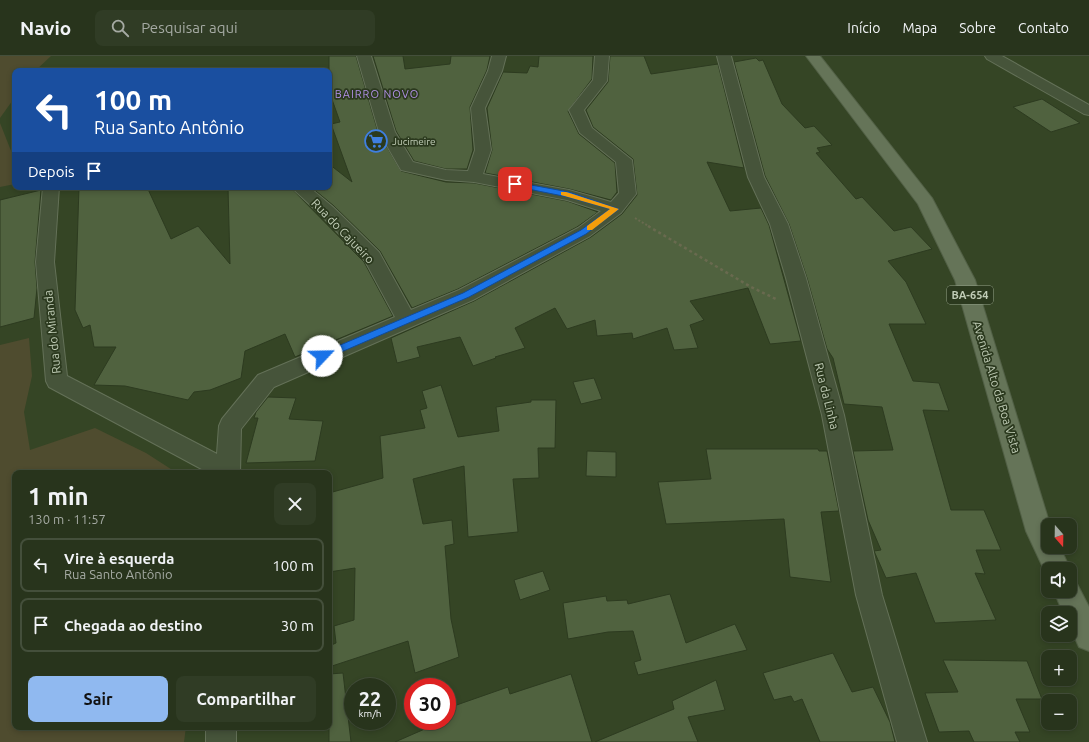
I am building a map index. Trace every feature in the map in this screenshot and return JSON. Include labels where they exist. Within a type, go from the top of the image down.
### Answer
[{"type":"main road","name":"Avenida Alto da Boa Vista","points":[[813,56],[926,202],[965,280],[996,377],[1039,531],[1054,562]]},
{"type":"main road","points":[[1070,598],[1089,637]]},
{"type":"street","points":[[364,56],[387,132],[407,166],[446,175],[474,177],[569,195],[615,209]]},
{"type":"street","points":[[474,177],[483,150],[478,108],[495,71],[499,56]]},
{"type":"street","points":[[228,470],[230,426],[266,381],[466,295],[584,232],[615,209],[628,194],[624,160],[585,130],[576,110],[600,81],[602,56]]},
{"type":"street","name":"Rua da Linha","points":[[724,56],[756,177],[778,224],[804,312],[832,415],[869,595],[912,742]]},
{"type":"street","points":[[992,56],[1089,111]]},
{"type":"street","name":"Rua do Miranda","points":[[51,190],[45,262],[57,381],[224,470]]},
{"type":"street","name":"Rua do Cajueiro","points":[[302,190],[327,211],[372,257],[406,320]]},
{"type":"street","points":[[221,730],[221,742]]},
{"type":"path","points":[[615,209],[751,288],[804,312]]},
{"type":"shaded area","points":[[0,56],[51,56],[38,68],[12,68],[12,101],[0,118]]},
{"type":"shaded area","points":[[0,123],[12,153],[12,185],[0,187]]},
{"type":"shaded area","points":[[29,338],[32,376],[24,412],[30,450],[95,428],[146,453],[172,470],[12,470],[12,730],[186,730],[184,742],[0,742],[0,345]]},
{"type":"building","points":[[329,56],[356,56],[378,132],[401,171],[446,182],[474,183],[567,201],[598,212],[577,227],[458,289],[412,308],[380,251],[334,206],[315,190],[332,190],[332,166],[352,182],[332,127],[332,124],[340,122],[332,99],[332,68],[329,68]]},
{"type":"building","points":[[373,56],[403,56],[405,69],[450,64],[451,56],[490,56],[487,70],[470,107],[473,150],[467,169],[446,169],[414,161],[396,131]]},
{"type":"building","points":[[539,56],[593,56],[592,79],[568,111],[579,134],[615,163],[617,192],[611,200],[569,189],[485,173],[492,150],[487,108],[503,72],[527,73],[530,66],[538,67]]},
{"type":"building","points":[[610,56],[644,56],[651,74],[718,64],[744,168],[707,162],[730,211],[761,208],[769,225],[801,341],[770,344],[748,288],[690,301],[704,320],[690,325],[698,348],[674,350],[667,328],[633,339],[632,333],[597,336],[595,320],[567,329],[555,308],[515,328],[525,348],[495,357],[496,358],[473,366],[460,337],[417,347],[420,357],[397,363],[391,338],[474,301],[591,237],[622,214],[637,195],[633,159],[593,127],[586,110],[608,82]]},
{"type":"building","points":[[756,58],[759,61],[763,60],[782,104],[805,128],[814,126],[832,145],[817,148],[820,152],[816,153],[856,199],[862,197],[894,231],[911,227],[932,249],[888,261],[906,282],[926,324],[889,324],[913,381],[939,383],[949,411],[923,410],[951,510],[984,510],[1001,550],[976,550],[985,574],[975,573],[996,620],[935,623],[916,573],[886,578],[874,551],[881,550],[868,520],[853,451],[893,450],[882,407],[844,404],[833,358],[827,349],[807,278],[789,224],[765,176],[734,62]]},
{"type":"building","points":[[1042,99],[1080,123],[1051,132],[1013,107]]},
{"type":"building","points":[[41,190],[35,262],[37,288],[34,318],[0,327],[0,200]]},
{"type":"building","points":[[79,190],[148,190],[171,239],[198,226],[230,264],[228,190],[293,190],[364,262],[393,316],[295,357],[285,334],[245,351],[241,378],[210,390],[194,392],[188,400],[125,386],[94,385],[116,347],[94,347],[90,325],[83,328],[75,310]]},
{"type":"building","points":[[594,378],[602,399],[581,404],[573,382]]},
{"type":"building","points":[[441,385],[458,437],[499,431],[496,407],[531,402],[531,400],[556,400],[555,448],[538,448],[539,478],[513,479],[518,532],[468,537],[464,466],[413,479],[423,524],[452,520],[454,544],[445,546],[451,619],[459,657],[415,673],[408,641],[332,666],[332,645],[336,643],[334,626],[354,620],[355,568],[332,572],[332,492],[383,478],[380,436],[425,428],[420,410],[427,408],[422,391]]},
{"type":"building","points":[[268,397],[296,398],[289,419],[323,421],[315,461],[246,463],[258,418],[254,418],[256,412]]},
{"type":"building","points":[[706,449],[818,449],[819,451],[827,451],[839,511],[821,512],[831,582],[790,577],[784,519],[666,524],[658,482],[711,479]]},
{"type":"building","points":[[587,451],[616,452],[616,477],[586,476]]},
{"type":"building","points":[[543,571],[550,590],[520,600],[514,580]]},
{"type":"building","points":[[670,594],[686,643],[735,624],[747,650],[638,675],[634,662],[641,660],[633,631],[608,632],[568,639],[563,603],[606,596],[607,601],[627,600],[628,604]]},
{"type":"building","points":[[833,653],[852,692],[873,687],[890,722],[895,742],[820,742],[802,699],[794,702],[791,696],[774,700],[763,673]]},
{"type":"building","points":[[943,660],[1027,661],[1041,699],[1016,699],[1030,732],[1015,732],[1020,742],[974,742],[969,731],[939,732],[925,693],[958,692]]},
{"type":"building","points":[[343,673],[344,730],[350,730],[351,742],[329,742],[329,730],[332,730],[332,674]]},
{"type":"building","points":[[571,674],[592,742],[395,742],[422,730],[456,730],[456,705],[508,687],[510,694]]},
{"type":"building","points":[[716,680],[725,710],[688,717],[698,742],[595,742],[674,709],[672,701]]},
{"type":"slow traffic","points":[[563,193],[615,209],[589,228]]},
{"type":"place","name":"Jucimeire","points":[[376,141]]},
{"type":"district","name":"BAIRRO NOVO","points":[[377,94]]},
{"type":"route","points":[[322,356],[466,295],[584,232],[615,209],[569,195],[515,184]]}]
